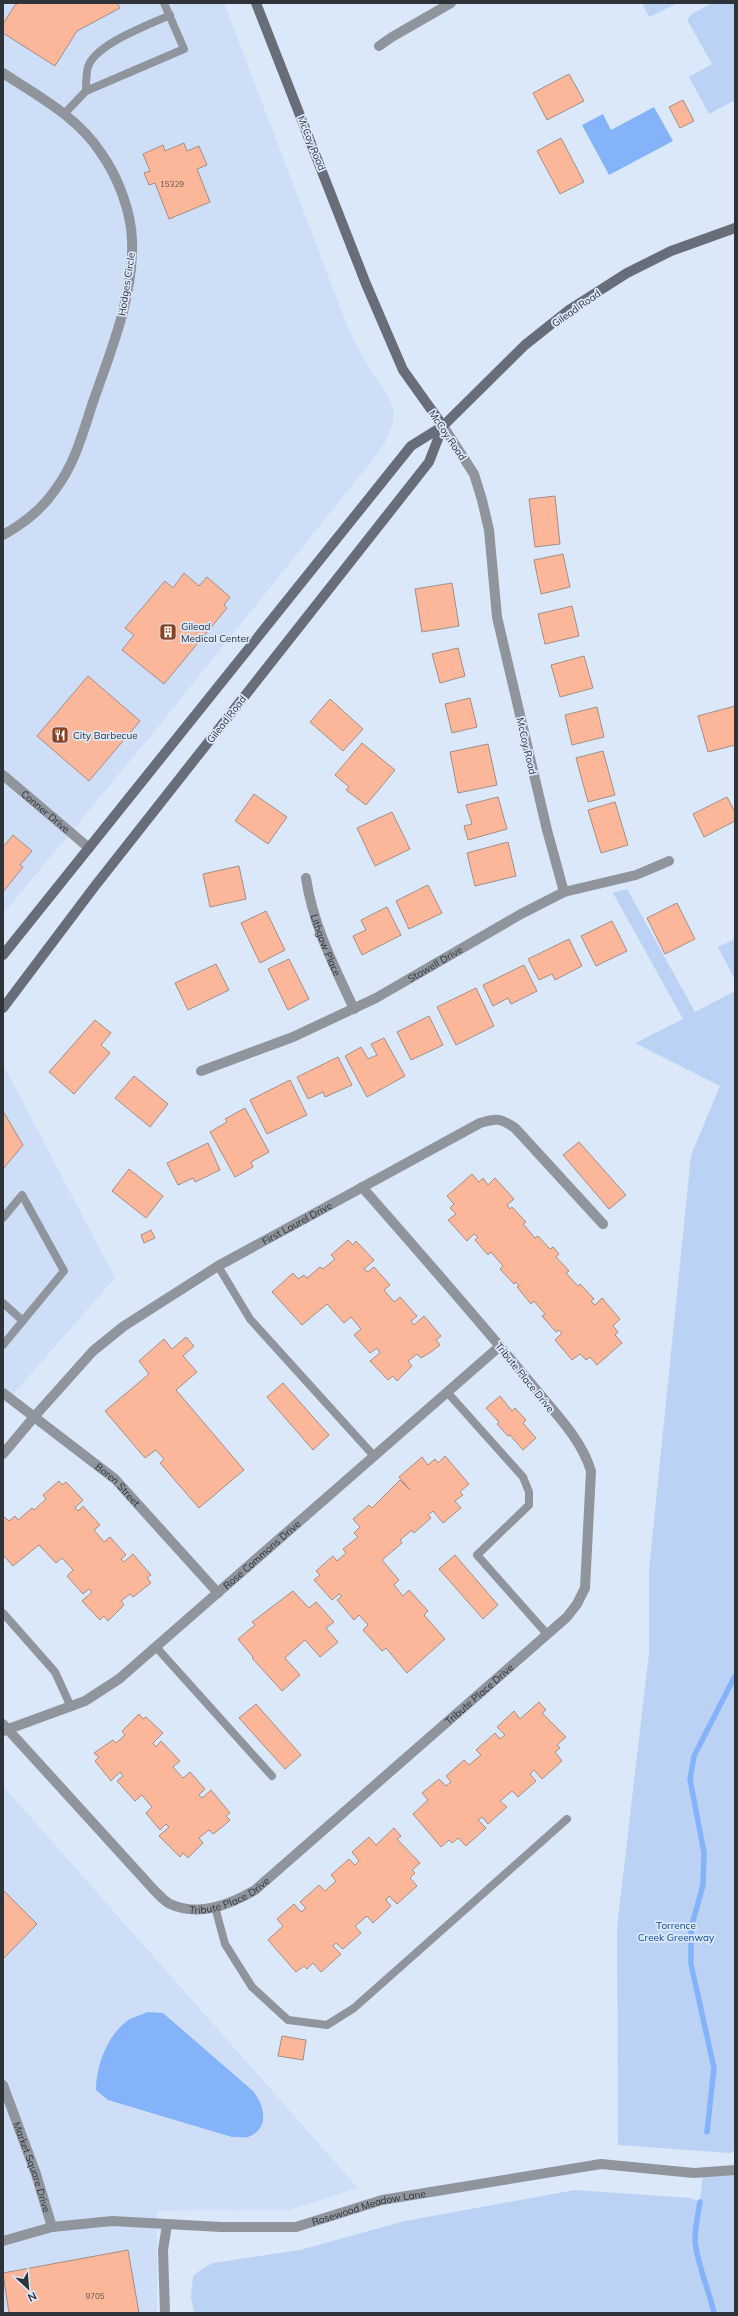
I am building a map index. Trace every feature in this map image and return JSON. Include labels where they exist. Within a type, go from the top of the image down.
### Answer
[{"type":"main road","name":"McCoy Road","points":[[256,3],[366,284],[403,370],[443,426]]},
{"type":"main road","name":"Gilead Road","points":[[3,955],[411,446],[443,426],[525,346],[569,310],[627,273],[671,251],[735,228]]},
{"type":"main road","name":"Gilead Road","points":[[3,1008],[95,886],[429,462],[443,426]]},
{"type":"street","points":[[379,46],[451,3]]},
{"type":"street","name":"Hodges Circle","points":[[3,73],[64,114],[81,128],[102,153],[117,182],[128,211],[132,240],[131,263],[125,305],[72,463],[55,490],[38,510],[17,527],[3,535]]},
{"type":"street","name":"McCoy Road","points":[[443,426],[474,474],[482,500],[489,530],[497,618],[547,830],[564,892]]},
{"type":"street","name":"Conner Drive","points":[[3,774],[89,848]]},
{"type":"street","name":"Stawell Drive","points":[[201,1070],[293,1037],[354,1009],[564,892],[636,875],[669,861]]},
{"type":"street","name":"Lithgow Place","points":[[306,878],[310,905],[322,938],[354,1009]]},
{"type":"street","name":"First Laurel Drive","points":[[3,1454],[34,1417],[99,1346],[124,1326],[218,1266],[480,1123],[493,1119],[503,1120],[515,1128],[603,1224]]},
{"type":"street","name":"Tribute Place Drive","points":[[4,1728],[154,1890],[169,1904],[199,1911],[236,1901],[255,1890],[547,1634],[577,1604],[585,1588],[591,1471],[587,1458],[576,1440],[500,1346],[362,1187]]},
{"type":"street","name":"Rose Commons Drive","points":[[4,1728],[85,1702],[119,1679],[500,1346]]},
{"type":"street","name":"Boren Street","points":[[3,1393],[115,1480],[218,1593]]},
{"type":"street","name":"Market Square Drive","points":[[3,2085],[36,2174],[52,2227]]},
{"type":"street","name":"Rosewood Meadow Lane","points":[[3,2242],[52,2227],[112,2221],[167,2225],[296,2227],[382,2200],[601,2164],[694,2173],[735,2170]]},
{"type":"street","points":[[165,2313],[163,2250],[167,2225]]},
{"type":"lane","points":[[64,114],[86,91],[184,49],[164,3]]},
{"type":"lane","points":[[86,91],[88,66],[95,54],[106,46],[170,15]]},
{"type":"lane","points":[[3,1218],[22,1195],[64,1270],[3,1345]]},
{"type":"lane","points":[[218,1266],[250,1319],[374,1456]]},
{"type":"lane","points":[[3,1303],[23,1321]]},
{"type":"lane","points":[[447,1392],[523,1477],[529,1492],[529,1505],[477,1555],[547,1634]]},
{"type":"lane","points":[[3,1613],[55,1672],[72,1707]]},
{"type":"lane","points":[[156,1647],[272,1776]]},
{"type":"lane","points":[[215,1907],[225,1944],[252,1987],[288,2020],[327,2025],[354,2008],[567,1819]]},
{"type":"shaded area","points":[[3,3],[224,3],[348,328],[367,365],[386,392],[394,409],[393,422],[386,441],[371,462],[158,727],[3,914]]},
{"type":"shaded area","points":[[3,1064],[115,1278],[3,1406]]},
{"type":"shaded area","points":[[3,1786],[358,2188],[289,2210],[157,2211],[157,2313],[3,2313]]},
{"type":"green space","points":[[642,3],[678,3],[649,17]]},
{"type":"green space","points":[[712,3],[735,3],[735,103],[733,101],[709,114],[689,77],[712,64],[687,20],[692,14]]},
{"type":"green space","name":"Torrence Creek Greenway","points":[[627,889],[695,1012],[735,991],[735,2151],[730,2153],[618,2145],[617,1927],[649,1653],[649,1570],[691,1155],[720,1086],[635,1043],[683,1019],[613,893]]},
{"type":"green space","points":[[735,939],[735,980],[718,947]]},
{"type":"green space","points":[[735,2170],[735,2313],[194,2313],[191,2297],[193,2276],[203,2268],[213,2263],[300,2250],[405,2221],[575,2190],[691,2198],[700,2202],[703,2173]]},
{"type":"water","points":[[654,107],[673,141],[609,175],[582,125],[603,114],[611,130]]},
{"type":"water","points":[[148,2012],[163,2013],[253,2091],[260,2103],[263,2116],[263,2122],[255,2133],[248,2137],[232,2137],[108,2100],[96,2090],[98,2070],[101,2060],[115,2032],[130,2019]]},
{"type":"building","points":[[19,3],[117,3],[120,8],[77,31],[55,66],[3,33],[3,24],[15,5]]},
{"type":"building","points":[[569,74],[584,101],[547,120],[533,93]]},
{"type":"building","points":[[683,100],[694,121],[680,128],[669,107]]},
{"type":"building","points":[[561,138],[584,182],[560,194],[537,151]]},
{"type":"building","points":[[184,143],[187,151],[199,146],[207,165],[197,169],[210,202],[169,219],[155,183],[149,185],[144,173],[150,171],[143,154],[163,145],[165,151]]},
{"type":"building","points":[[555,496],[560,544],[535,547],[529,499]]},
{"type":"building","points":[[563,554],[570,587],[541,594],[534,560]]},
{"type":"building","name":"Gilead Medical Center","points":[[184,573],[199,586],[207,577],[230,597],[224,605],[227,608],[164,684],[122,650],[134,635],[125,628],[165,581],[173,588]]},
{"type":"building","points":[[452,583],[459,626],[422,632],[415,589]]},
{"type":"building","points":[[572,606],[579,636],[545,644],[538,614]]},
{"type":"building","points":[[458,648],[465,676],[440,683],[432,654]]},
{"type":"building","points":[[584,656],[593,688],[560,697],[551,665]]},
{"type":"building","points":[[88,676],[140,721],[89,781],[37,736]]},
{"type":"building","points":[[470,698],[477,727],[452,733],[445,704]]},
{"type":"building","points":[[330,699],[363,729],[343,751],[310,722]]},
{"type":"building","points":[[735,706],[735,745],[708,752],[698,716]]},
{"type":"building","points":[[597,707],[604,737],[572,745],[565,715]]},
{"type":"building","points":[[362,743],[395,770],[366,805],[346,790],[349,787],[335,775]]},
{"type":"building","points":[[488,744],[497,785],[458,793],[450,752]]},
{"type":"building","points":[[603,751],[615,795],[588,802],[576,758]]},
{"type":"building","points":[[254,794],[287,817],[268,844],[235,821]]},
{"type":"building","points":[[498,797],[507,829],[468,840],[464,826],[472,824],[466,805]]},
{"type":"building","points":[[727,797],[735,812],[735,821],[704,837],[693,814]]},
{"type":"building","points":[[615,802],[628,845],[601,853],[588,810]]},
{"type":"building","points":[[392,812],[410,849],[375,866],[357,828]]},
{"type":"building","points":[[13,835],[32,851],[20,865],[23,867],[3,892],[3,847]]},
{"type":"building","points":[[508,842],[516,876],[475,886],[467,853]]},
{"type":"building","points":[[239,866],[246,899],[210,907],[203,874]]},
{"type":"building","points":[[428,885],[442,913],[409,929],[396,901]]},
{"type":"building","points":[[677,903],[695,939],[665,954],[647,918]]},
{"type":"building","points":[[387,907],[401,935],[362,955],[353,936],[366,930],[361,920]]},
{"type":"building","points":[[266,911],[285,950],[260,963],[241,923]]},
{"type":"building","points":[[612,921],[627,951],[596,966],[581,936]]},
{"type":"building","points":[[569,939],[582,966],[555,980],[552,974],[539,980],[528,959]]},
{"type":"building","points":[[289,959],[309,999],[288,1010],[268,969]]},
{"type":"building","points":[[216,964],[229,990],[188,1010],[175,983]]},
{"type":"building","points":[[524,965],[537,991],[511,1004],[508,998],[493,1006],[483,985]]},
{"type":"building","points":[[476,988],[494,1026],[456,1045],[437,1007]]},
{"type":"building","points":[[429,1016],[443,1045],[411,1060],[397,1032]]},
{"type":"building","points":[[95,1020],[111,1033],[101,1045],[110,1053],[74,1094],[49,1072]]},
{"type":"building","points":[[384,1038],[405,1076],[367,1097],[345,1056],[361,1047],[368,1059],[377,1055],[371,1044]]},
{"type":"building","points":[[338,1057],[352,1085],[325,1097],[323,1092],[308,1099],[297,1077]]},
{"type":"building","points":[[134,1076],[168,1104],[150,1127],[115,1098]]},
{"type":"building","points":[[290,1080],[307,1115],[267,1134],[250,1100]]},
{"type":"building","points":[[245,1108],[269,1152],[251,1162],[253,1167],[235,1177],[210,1132],[227,1122],[225,1119]]},
{"type":"building","points":[[3,1111],[23,1145],[3,1169]]},
{"type":"building","points":[[579,1142],[626,1195],[609,1209],[563,1155]]},
{"type":"building","points":[[208,1143],[220,1170],[195,1182],[193,1178],[178,1185],[167,1163]]},
{"type":"building","points":[[129,1169],[163,1196],[146,1218],[112,1191]]},
{"type":"building","points":[[472,1174],[479,1182],[483,1178],[488,1185],[495,1178],[514,1199],[507,1205],[510,1209],[512,1207],[526,1222],[523,1224],[535,1238],[538,1236],[550,1249],[553,1247],[559,1254],[556,1257],[569,1271],[566,1273],[578,1286],[580,1284],[594,1299],[591,1301],[595,1305],[602,1298],[620,1319],[613,1326],[618,1332],[615,1335],[622,1343],[597,1365],[590,1357],[586,1360],[580,1354],[572,1360],[555,1340],[562,1333],[559,1330],[556,1332],[542,1316],[545,1314],[534,1301],[531,1304],[517,1287],[519,1286],[516,1282],[514,1284],[500,1269],[503,1266],[491,1252],[488,1255],[475,1240],[478,1237],[474,1234],[467,1241],[448,1220],[456,1214],[450,1208],[454,1204],[447,1196]]},
{"type":"building","points":[[151,1230],[155,1238],[144,1243],[141,1235]]},
{"type":"building","points":[[348,1240],[353,1245],[356,1241],[374,1260],[364,1269],[368,1272],[374,1267],[390,1285],[384,1290],[394,1302],[400,1297],[417,1316],[411,1321],[414,1325],[424,1316],[441,1336],[436,1340],[440,1345],[431,1352],[421,1358],[417,1354],[408,1361],[412,1366],[397,1381],[393,1376],[388,1380],[370,1361],[380,1353],[377,1348],[370,1353],[354,1335],[361,1329],[351,1317],[344,1323],[327,1304],[302,1325],[272,1292],[293,1273],[298,1279],[304,1275],[307,1278],[320,1267],[323,1269],[335,1259],[331,1255]]},
{"type":"building","points":[[186,1337],[194,1346],[183,1356],[197,1372],[176,1390],[244,1470],[199,1508],[160,1463],[164,1459],[156,1450],[145,1458],[105,1411],[149,1374],[139,1361],[164,1339],[172,1349]]},
{"type":"building","points":[[283,1383],[329,1435],[313,1450],[267,1397]]},
{"type":"building","points":[[500,1396],[512,1411],[515,1408],[526,1420],[523,1423],[536,1438],[523,1450],[510,1435],[508,1436],[497,1424],[499,1422],[486,1408]]},
{"type":"building","points":[[445,1456],[469,1484],[460,1492],[463,1495],[455,1501],[461,1508],[443,1523],[433,1511],[428,1515],[431,1518],[414,1533],[412,1530],[400,1540],[402,1543],[382,1560],[399,1580],[394,1585],[403,1596],[409,1590],[428,1611],[424,1615],[445,1639],[407,1673],[386,1648],[382,1651],[363,1630],[368,1625],[359,1615],[354,1620],[337,1600],[342,1596],[339,1594],[332,1600],[314,1580],[320,1575],[316,1571],[333,1556],[337,1561],[346,1553],[343,1549],[358,1537],[354,1533],[360,1527],[353,1519],[369,1505],[372,1508],[400,1480],[410,1490],[399,1477],[422,1457],[428,1465],[435,1459],[438,1463]]},
{"type":"building","points":[[59,1481],[62,1485],[66,1482],[83,1500],[75,1508],[78,1511],[83,1506],[100,1525],[94,1530],[104,1542],[110,1537],[126,1555],[121,1559],[124,1562],[133,1554],[151,1575],[147,1578],[151,1583],[133,1597],[130,1594],[121,1601],[124,1605],[108,1621],[104,1616],[100,1620],[82,1601],[92,1592],[89,1589],[83,1594],[67,1576],[73,1570],[62,1558],[56,1563],[39,1545],[13,1566],[3,1555],[3,1516],[9,1521],[15,1516],[18,1520],[32,1508],[34,1510],[46,1499],[43,1495]]},
{"type":"building","points":[[455,1555],[498,1605],[483,1619],[439,1569]]},
{"type":"building","points":[[293,1591],[309,1608],[316,1602],[334,1622],[326,1628],[338,1642],[320,1657],[305,1640],[285,1658],[300,1675],[282,1691],[252,1658],[253,1657],[238,1639],[255,1625],[252,1622]]},
{"type":"building","points":[[539,1702],[546,1710],[542,1713],[566,1737],[557,1745],[560,1748],[555,1752],[562,1761],[542,1779],[534,1770],[530,1774],[536,1781],[518,1797],[512,1791],[500,1801],[507,1807],[488,1824],[482,1817],[478,1820],[486,1828],[466,1846],[458,1838],[452,1843],[449,1840],[441,1847],[413,1814],[428,1800],[422,1793],[439,1779],[446,1786],[451,1782],[446,1776],[464,1760],[469,1765],[481,1755],[476,1750],[495,1733],[500,1739],[505,1735],[497,1727],[514,1711],[520,1719]]},
{"type":"building","points":[[256,1704],[301,1755],[285,1769],[239,1718]]},
{"type":"building","points":[[139,1714],[143,1719],[146,1717],[163,1733],[153,1743],[156,1747],[161,1741],[180,1761],[173,1767],[183,1778],[190,1772],[205,1789],[199,1795],[202,1798],[211,1790],[230,1813],[226,1816],[230,1820],[221,1828],[213,1834],[209,1830],[199,1838],[203,1843],[188,1858],[183,1853],[180,1857],[159,1836],[169,1827],[166,1824],[160,1830],[146,1813],[152,1807],[142,1795],[135,1801],[117,1781],[123,1776],[120,1772],[111,1781],[95,1761],[99,1757],[94,1753],[113,1740],[116,1743],[125,1735],[122,1731]]},
{"type":"building","points":[[394,1828],[401,1836],[397,1839],[420,1863],[412,1870],[415,1873],[410,1878],[417,1886],[397,1904],[389,1896],[386,1900],[391,1906],[373,1923],[367,1916],[355,1926],[361,1933],[343,1949],[336,1943],[333,1946],[341,1954],[321,1972],[313,1963],[307,1969],[304,1966],[296,1972],[268,1940],[283,1926],[277,1919],[294,1904],[301,1912],[306,1908],[300,1902],[319,1885],[325,1891],[336,1881],[331,1875],[349,1859],[355,1865],[359,1861],[352,1852],[369,1837],[376,1845]]},
{"type":"building","points":[[3,1890],[37,1924],[3,1959]]},
{"type":"building","points":[[282,2036],[306,2040],[303,2060],[278,2056]]},
{"type":"building","points":[[128,2250],[139,2313],[9,2313],[3,2273]]},
{"type":"waterway","points":[[707,2132],[714,2068],[691,1964],[691,1928],[703,1885],[704,1853],[690,1779],[694,1756],[735,1676]]},
{"type":"waterway","points":[[700,2202],[696,2226],[696,2249],[714,2313]]},
{"type":"place","name":"Gilead Medical Center","points":[[168,632]]},
{"type":"place","name":"City Barbecue","points":[[60,735]]}]
